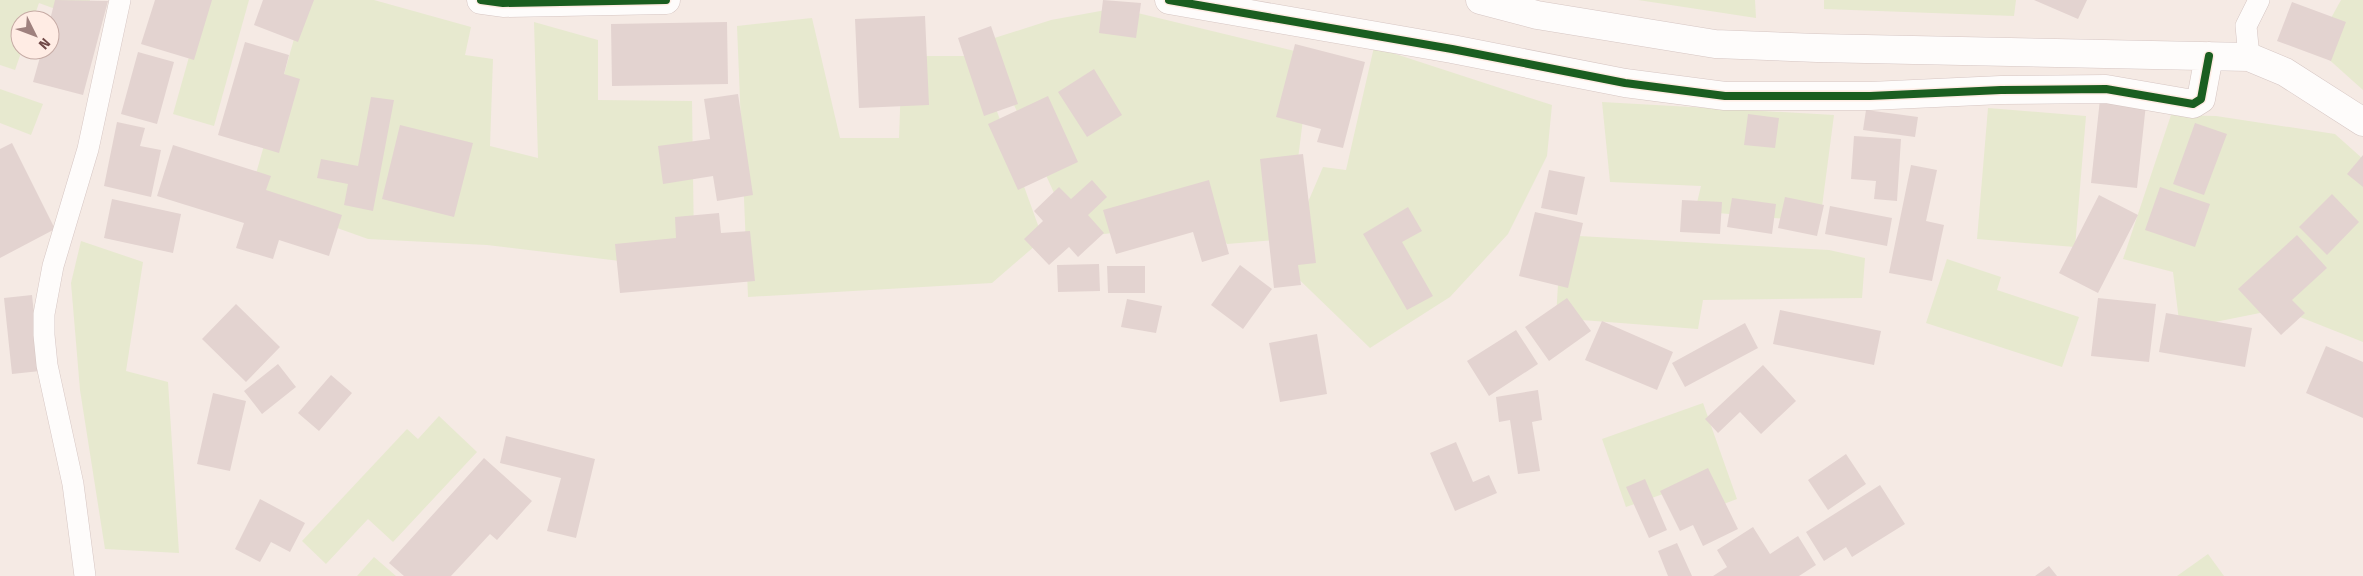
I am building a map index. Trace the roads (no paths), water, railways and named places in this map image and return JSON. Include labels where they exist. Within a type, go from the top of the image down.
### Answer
[{"type":"street","points":[[495,1],[666,0]]},
{"type":"street","points":[[1169,0],[1452,49],[1624,83],[1725,96],[1870,96],[2001,90],[2106,89],[2189,104],[2197,103],[2200,99],[2208,64]]},
{"type":"street","points":[[1480,0],[1537,15],[1715,44],[2208,64],[2249,56],[2285,72],[2363,122]]},
{"type":"lane","points":[[85,576],[73,484],[47,364],[44,314],[53,266],[88,149],[120,0]]},
{"type":"lane","points":[[2249,56],[2246,26],[2259,0]]}]
